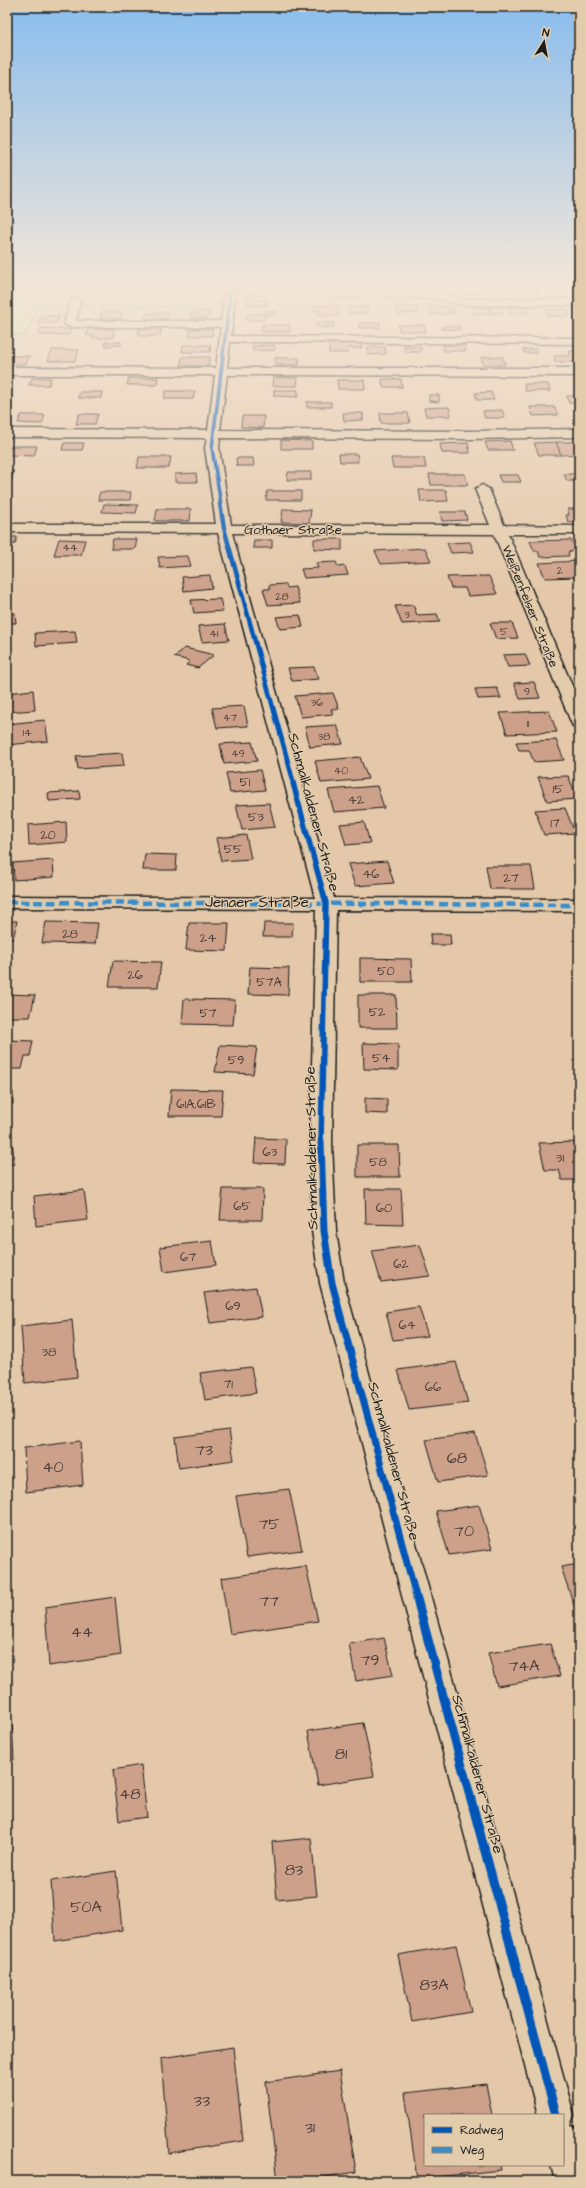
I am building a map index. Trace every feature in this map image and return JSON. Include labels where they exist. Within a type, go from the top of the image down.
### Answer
[{"type":"street","name":"Schmalkaldener Straße","points":[[219,389],[212,448],[224,528],[326,903],[322,1144],[324,1231],[332,1283],[556,2114]]},
{"type":"street","points":[[7,433],[469,435],[579,432]]},
{"type":"street","name":"Weißenfelser Straße","points":[[482,489],[579,722]]},
{"type":"street","name":"Gothaer Straße","points":[[7,528],[579,530]]},
{"type":"street","name":"Jenaer Straße","points":[[7,902],[579,905]]},
{"type":"street","points":[[564,2145],[574,2181]]},
{"type":"building","points":[[525,389],[549,389],[550,391],[525,391]]},
{"type":"building","points":[[274,390],[298,390],[298,397],[274,396]]},
{"type":"building","points":[[166,391],[195,391],[193,399],[164,399]]},
{"type":"building","points":[[80,392],[102,392],[101,398],[78,398]]},
{"type":"building","points":[[491,392],[494,400],[477,400],[475,393]]},
{"type":"building","points":[[429,395],[439,395],[439,402],[429,401]]},
{"type":"building","points":[[567,396],[579,396],[579,403],[569,403]]},
{"type":"building","points":[[307,402],[331,402],[331,407],[307,407]]},
{"type":"building","points":[[449,407],[451,416],[426,416],[424,408]]},
{"type":"building","points":[[530,407],[554,407],[558,415],[533,416]]},
{"type":"building","points":[[502,410],[505,418],[485,418],[483,411]]},
{"type":"building","points":[[343,413],[363,413],[363,420],[344,421]]},
{"type":"building","points":[[380,413],[408,413],[410,423],[381,423]]},
{"type":"building","points":[[79,414],[98,414],[95,424],[76,424]]},
{"type":"building","points":[[21,415],[45,415],[42,424],[18,423]]},
{"type":"building","points":[[242,416],[264,416],[263,428],[241,427]]},
{"type":"building","points":[[281,440],[312,441],[312,449],[281,449]]},
{"type":"building","points":[[510,441],[513,450],[488,450],[485,442]]},
{"type":"building","points":[[556,442],[576,442],[579,454],[561,455]]},
{"type":"building","points":[[556,442],[561,455],[539,455],[534,443]]},
{"type":"building","points":[[64,443],[84,443],[82,450],[62,450]]},
{"type":"building","points":[[468,443],[470,453],[442,453],[440,444]]},
{"type":"building","points":[[11,446],[37,446],[34,456],[8,455]]},
{"type":"building","points":[[339,454],[357,454],[358,462],[340,462]]},
{"type":"building","points":[[139,457],[171,457],[169,468],[137,468]]},
{"type":"building","points":[[236,458],[253,458],[254,466],[237,466]]},
{"type":"building","points":[[391,458],[424,458],[426,468],[393,468]]},
{"type":"building","points":[[7,471],[14,471],[11,482],[7,482]]},
{"type":"building","points":[[288,472],[311,472],[311,480],[287,480]]},
{"type":"building","points":[[196,473],[197,482],[175,482],[175,474]]},
{"type":"building","points":[[429,474],[465,474],[468,485],[431,485]]},
{"type":"building","points":[[564,474],[579,474],[579,481],[567,481]]},
{"type":"building","points":[[498,475],[518,475],[521,482],[501,482]]},
{"type":"building","points":[[419,490],[446,490],[448,501],[421,502]]},
{"type":"building","points":[[267,491],[301,491],[301,500],[266,500]]},
{"type":"building","points":[[100,492],[131,492],[130,500],[98,500]]},
{"type":"building","points":[[104,504],[138,505],[136,513],[102,512]]},
{"type":"building","points":[[157,509],[191,509],[190,521],[155,521]]},
{"type":"building","points":[[283,509],[311,510],[309,523],[281,522]]},
{"type":"building","points":[[568,509],[579,509],[579,521],[568,522],[566,515],[569,515]]},
{"type":"building","points":[[440,512],[465,512],[467,520],[442,521]]},
{"type":"building","points":[[7,537],[17,537],[15,544],[7,546]]},
{"type":"building","points":[[59,539],[85,540],[81,555],[54,555]]},
{"type":"building","points":[[113,539],[137,539],[135,549],[111,549]]},
{"type":"building","points":[[314,539],[342,539],[342,550],[314,549]]},
{"type":"building","points":[[254,540],[272,540],[272,548],[253,548]]},
{"type":"building","points":[[571,540],[577,551],[568,552],[569,556],[540,557],[538,551],[534,551],[530,541]]},
{"type":"building","points":[[470,542],[474,552],[451,553],[447,543]]},
{"type":"building","points":[[425,548],[431,561],[381,564],[375,551]]},
{"type":"building","points":[[188,556],[191,566],[160,568],[158,557]]},
{"type":"building","points":[[579,561],[579,577],[545,578],[539,563]]},
{"type":"building","points":[[336,562],[338,567],[345,566],[348,575],[304,578],[301,569],[318,568],[316,563]]},
{"type":"building","points":[[210,575],[212,588],[184,591],[182,577]]},
{"type":"building","points":[[489,576],[497,594],[468,596],[465,588],[451,588],[447,577]]},
{"type":"building","points":[[286,584],[287,588],[295,587],[300,603],[268,605],[263,589],[270,589],[269,585]]},
{"type":"building","points":[[220,599],[223,611],[194,613],[191,600]]},
{"type":"building","points":[[413,605],[417,615],[437,614],[440,622],[402,624],[395,606]]},
{"type":"building","points":[[15,613],[16,623],[8,623],[9,630],[7,630],[7,614]]},
{"type":"building","points":[[300,615],[303,627],[280,629],[276,617]]},
{"type":"building","points":[[490,623],[512,623],[518,638],[496,639]]},
{"type":"building","points":[[225,624],[229,640],[202,642],[198,626]]},
{"type":"building","points":[[75,631],[77,643],[36,646],[35,633]]},
{"type":"building","points":[[185,648],[214,655],[198,668],[186,665],[190,661],[174,657]]},
{"type":"building","points":[[525,654],[530,666],[508,667],[503,655]]},
{"type":"building","points":[[314,667],[319,679],[292,681],[288,668]]},
{"type":"building","points":[[534,682],[540,698],[520,699],[514,683]]},
{"type":"building","points":[[497,688],[501,698],[478,699],[475,689]]},
{"type":"building","points":[[33,690],[35,710],[7,712],[7,693]]},
{"type":"building","points":[[333,693],[339,709],[331,709],[333,714],[301,717],[295,696]]},
{"type":"building","points":[[244,706],[248,726],[217,728],[212,708]]},
{"type":"building","points":[[549,711],[557,732],[507,734],[500,713]]},
{"type":"building","points":[[45,720],[48,741],[7,745],[7,724]]},
{"type":"building","points":[[337,725],[343,744],[310,747],[305,727]]},
{"type":"building","points":[[556,740],[564,760],[534,762],[529,750],[519,750],[516,742]]},
{"type":"building","points":[[252,742],[257,761],[224,764],[220,744]]},
{"type":"building","points":[[122,753],[124,766],[78,769],[76,756]]},
{"type":"building","points":[[360,757],[368,779],[321,783],[315,761]]},
{"type":"building","points":[[260,770],[265,790],[230,793],[226,773]]},
{"type":"building","points":[[568,776],[578,799],[547,801],[538,777]]},
{"type":"building","points":[[377,786],[384,808],[334,812],[328,790]]},
{"type":"building","points":[[79,791],[80,799],[49,801],[48,793]]},
{"type":"building","points":[[269,803],[275,827],[242,830],[236,805]]},
{"type":"building","points":[[565,808],[575,833],[544,835],[535,810]]},
{"type":"building","points":[[66,822],[67,842],[29,845],[28,825]]},
{"type":"building","points":[[364,822],[370,843],[346,845],[340,824]]},
{"type":"building","points":[[246,835],[251,859],[221,861],[216,838]]},
{"type":"building","points":[[145,854],[177,855],[176,870],[143,870]]},
{"type":"building","points":[[53,860],[54,877],[14,880],[13,863]]},
{"type":"building","points":[[387,861],[394,883],[355,886],[348,864]]},
{"type":"building","points":[[573,863],[579,863],[579,885],[578,885]]},
{"type":"building","points":[[486,866],[531,866],[535,889],[490,889]]},
{"type":"building","points":[[7,921],[17,921],[13,939],[7,939]]},
{"type":"building","points":[[46,922],[98,923],[95,944],[42,943]]},
{"type":"building","points":[[189,923],[229,923],[227,951],[186,950]]},
{"type":"building","points":[[264,923],[293,923],[292,937],[263,937]]},
{"type":"building","points":[[430,934],[450,934],[451,945],[431,945]]},
{"type":"building","points":[[360,958],[411,959],[412,982],[360,982]]},
{"type":"building","points":[[113,961],[161,962],[158,987],[109,987]]},
{"type":"building","points":[[250,967],[289,968],[288,995],[248,994]]},
{"type":"building","points":[[7,994],[35,995],[30,1017],[7,1017]]},
{"type":"building","points":[[358,995],[396,995],[397,1028],[358,1028]]},
{"type":"building","points":[[184,999],[235,1000],[233,1025],[182,1024]]},
{"type":"building","points":[[7,1040],[33,1041],[30,1056],[25,1056],[22,1069],[7,1069]]},
{"type":"building","points":[[363,1043],[398,1044],[398,1070],[364,1069]]},
{"type":"building","points":[[220,1045],[257,1047],[253,1074],[215,1072]]},
{"type":"building","points":[[171,1089],[223,1090],[221,1116],[169,1116]]},
{"type":"building","points":[[7,1092],[13,1092],[13,1104],[7,1105]]},
{"type":"building","points":[[365,1098],[387,1099],[387,1114],[365,1113]]},
{"type":"building","points":[[256,1138],[286,1139],[285,1164],[254,1163]]},
{"type":"building","points":[[579,1142],[579,1180],[562,1180],[559,1170],[545,1170],[539,1143]]},
{"type":"building","points":[[7,1143],[12,1143],[15,1164],[7,1165]]},
{"type":"building","points":[[357,1145],[399,1145],[400,1177],[357,1177]]},
{"type":"building","points":[[223,1189],[263,1189],[262,1220],[220,1220]]},
{"type":"building","points":[[365,1189],[401,1189],[403,1225],[366,1224]]},
{"type":"building","points":[[84,1190],[88,1220],[36,1226],[34,1196]]},
{"type":"building","points":[[212,1241],[216,1265],[164,1272],[160,1247]]},
{"type":"building","points":[[420,1245],[430,1276],[381,1282],[372,1251]]},
{"type":"building","points":[[256,1287],[262,1317],[210,1323],[204,1293]]},
{"type":"building","points":[[419,1307],[428,1336],[393,1340],[386,1312]]},
{"type":"building","points":[[72,1320],[77,1377],[25,1383],[21,1326]]},
{"type":"building","points":[[456,1362],[468,1403],[409,1410],[398,1370]]},
{"type":"building","points":[[251,1367],[256,1393],[205,1400],[200,1373]]},
{"type":"building","points":[[229,1430],[234,1460],[179,1468],[175,1437]]},
{"type":"building","points":[[475,1433],[488,1475],[438,1482],[426,1440]]},
{"type":"building","points":[[80,1441],[83,1485],[26,1492],[24,1448]]},
{"type":"building","points":[[289,1489],[302,1550],[247,1557],[236,1496]]},
{"type":"building","points":[[479,1505],[492,1549],[449,1555],[436,1511]]},
{"type":"building","points":[[579,1564],[579,1613],[577,1614],[561,1567]]},
{"type":"building","points":[[306,1566],[318,1621],[230,1634],[221,1578]]},
{"type":"building","points":[[115,1597],[121,1655],[49,1666],[45,1607]]},
{"type":"building","points":[[384,1638],[393,1675],[356,1681],[349,1644]]},
{"type":"building","points":[[550,1644],[560,1676],[497,1686],[488,1653]]},
{"type":"building","points":[[10,1688],[14,1760],[7,1761],[7,1689]]},
{"type":"building","points":[[363,1723],[374,1776],[318,1785],[308,1731]]},
{"type":"building","points":[[141,1765],[147,1817],[119,1821],[113,1770]]},
{"type":"building","points":[[311,1838],[317,1896],[277,1900],[272,1842]]},
{"type":"building","points":[[116,1871],[122,1930],[55,1941],[51,1881]]},
{"type":"building","points":[[456,1945],[471,2012],[412,2022],[398,1955]]},
{"type":"building","points":[[233,2047],[243,2141],[169,2153],[161,2058]]},
{"type":"building","points":[[340,2071],[356,2172],[299,2181],[278,2181],[266,2082]]},
{"type":"building","points":[[486,2084],[492,2114],[424,2114],[424,2166],[500,2166],[501,2170],[417,2179],[405,2093]]},
{"type":"marked path","points":[[7,902],[579,905]]},
{"type":"cycle path","points":[[219,389],[212,448],[224,528],[326,903],[321,1144],[324,1231],[332,1283],[556,2114]]}]
